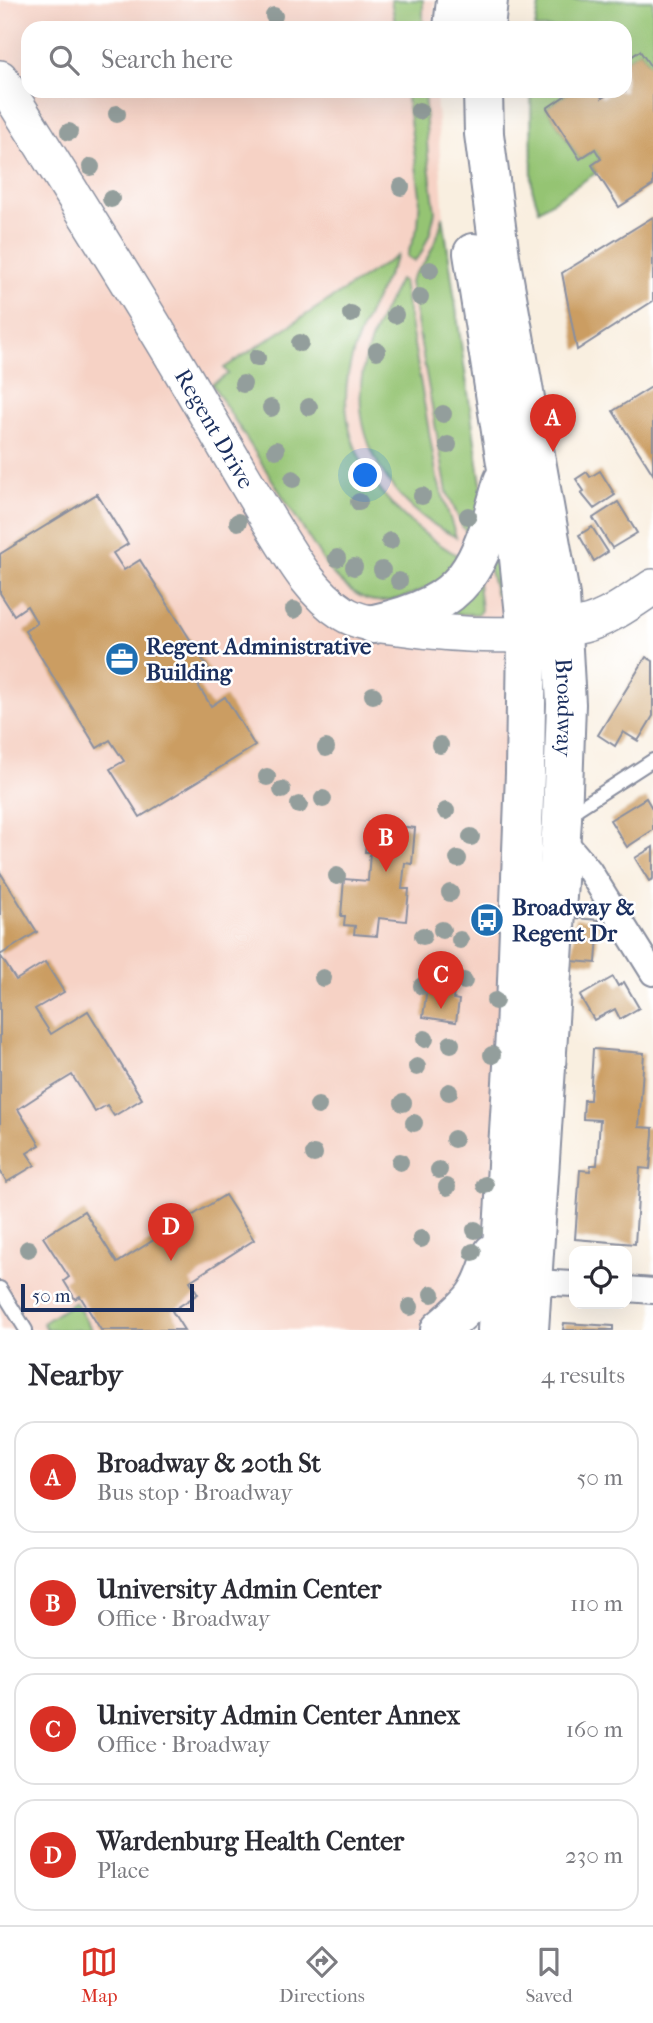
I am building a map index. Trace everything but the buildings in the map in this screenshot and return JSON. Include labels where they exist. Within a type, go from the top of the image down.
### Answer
[{"type":"main road","points":[[454,21],[456,0]]},
{"type":"main road","points":[[486,21],[488,0]]},
{"type":"main road","name":"Broadway","points":[[457,98],[471,240],[522,578],[545,632],[566,704],[561,828],[558,1283],[529,1330]]},
{"type":"main road","name":"Broadway","points":[[483,98],[484,134],[500,257],[559,588],[545,632],[525,773],[515,1033],[497,1330]]},
{"type":"main road","points":[[374,624],[396,619],[428,606],[469,574],[487,536],[506,468]]},
{"type":"main road","points":[[440,1330],[465,1309],[482,1287],[504,1210]]},
{"type":"street","name":"Regent Drive","points":[[0,78],[156,328],[237,469],[296,563],[322,596],[344,614],[374,624],[422,631],[489,635],[545,632],[585,625],[653,587]]},
{"type":"street","points":[[561,828],[589,870],[647,946],[653,973]]},
{"type":"street","points":[[632,1289],[653,1291]]},
{"type":"lane","points":[[561,828],[653,760]]},
{"type":"lane","points":[[0,1288],[26,1330]]},
{"type":"shaded area","points":[[0,0],[435,0],[434,21],[21,21],[21,98],[436,98],[448,287],[485,494],[501,522],[505,583],[510,740],[487,1330],[0,1330]]},
{"type":"green space","points":[[391,0],[423,0],[423,21],[395,21]]},
{"type":"green space","points":[[540,0],[653,0],[653,66],[651,67],[640,51],[632,56],[632,21],[536,21]]},
{"type":"green space","points":[[407,98],[424,98],[435,212],[421,254],[414,261],[407,256],[418,226],[420,195]]},
{"type":"green space","points":[[531,98],[562,98],[547,108],[580,159],[595,149],[601,159],[592,165],[596,173],[539,210],[532,188]]},
{"type":"green space","points":[[443,216],[485,512],[473,541],[462,526],[447,492],[410,282],[433,247]]},
{"type":"green space","points":[[397,256],[368,314],[351,359],[346,405],[351,433],[361,459],[375,483],[393,505],[414,525],[462,558],[446,576],[431,586],[401,598],[378,601],[358,595],[329,570],[212,384],[228,374],[224,368]]},
{"type":"green space","points":[[399,280],[403,281],[437,478],[456,537],[433,524],[394,488],[369,443],[362,418],[364,365],[379,321]]},
{"type":"green space","points":[[496,525],[501,592],[496,595],[489,567]]},
{"type":"green space","points":[[478,583],[481,610],[478,614],[435,614]]},
{"type":"green space","points":[[75,1302],[92,1330],[47,1330],[43,1323]]},
{"type":"place","name":"Broadway & 20th St","points":[[553,452]]},
{"type":"place","name":"Regent Administrative Building","points":[[122,659]]},
{"type":"place","name":"University Admin Center","points":[[386,872]]},
{"type":"place","name":"Broadway & Regent Dr","points":[[487,920]]},
{"type":"place","name":"University Admin Center Annex","points":[[441,1009]]},
{"type":"place","name":"Wardenburg Health Center","points":[[171,1261]]}]
